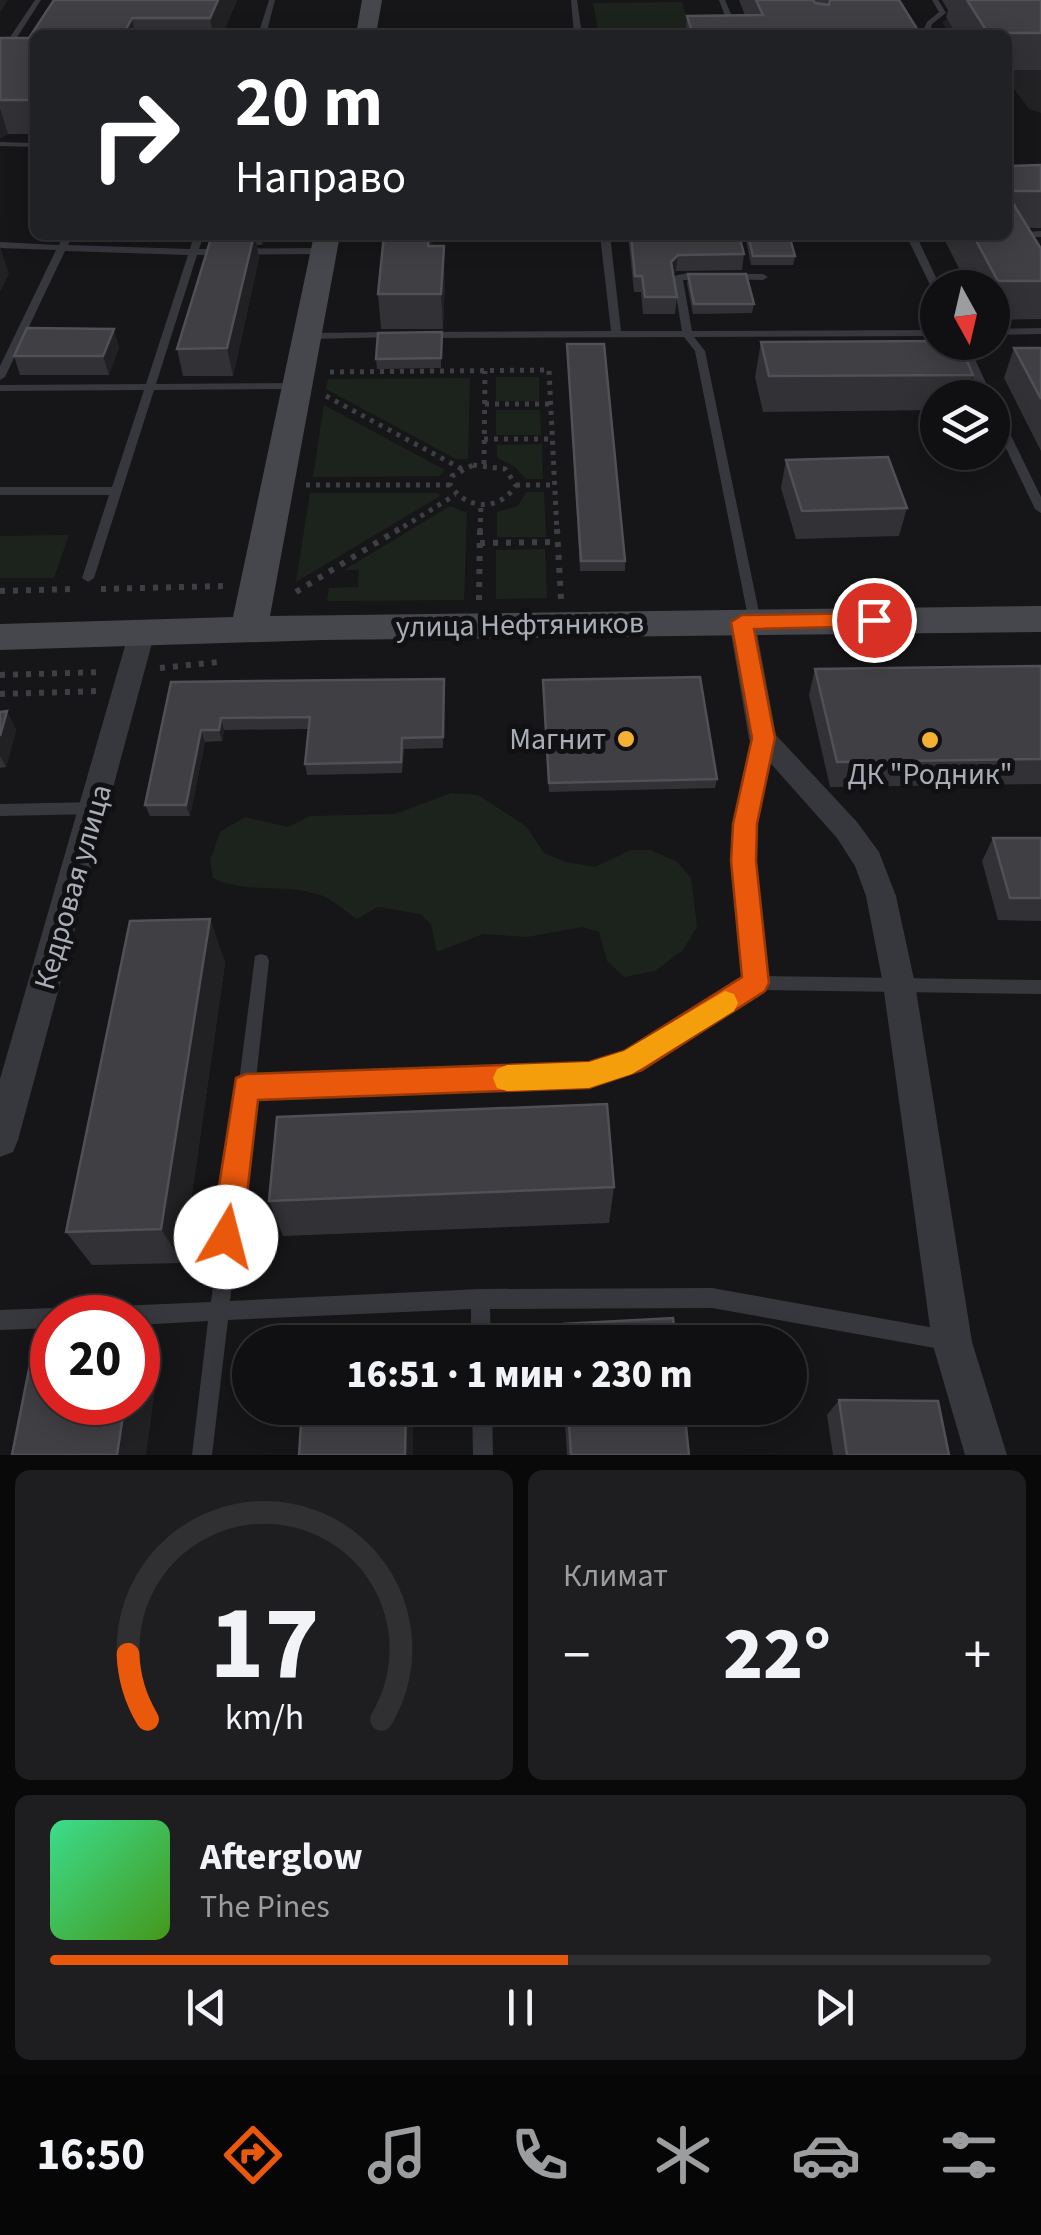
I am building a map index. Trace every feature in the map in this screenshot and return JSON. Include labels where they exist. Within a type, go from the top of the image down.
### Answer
[{"type":"street","points":[[367,30],[372,0]]},
{"type":"street","points":[[249,628],[313,384],[306,336],[325,243]]},
{"type":"street","name":"улица Нефтяников","points":[[0,637],[249,628],[1041,619]]},
{"type":"street","points":[[748,622],[764,738],[847,830],[868,861],[882,896],[952,1342],[986,1455]]},
{"type":"street","name":"Кедровая улица","points":[[0,1140],[96,808],[118,681],[142,632]]},
{"type":"lane","points":[[17,61],[0,56],[38,0]]},
{"type":"lane","points":[[263,30],[272,0]]},
{"type":"lane","points":[[574,0],[577,30]]},
{"type":"lane","points":[[722,0],[734,30]]},
{"type":"lane","points":[[927,30],[929,23],[943,13],[935,0]]},
{"type":"lane","points":[[0,144],[30,145]]},
{"type":"lane","points":[[1018,256],[1010,244],[1029,234],[1041,234]]},
{"type":"lane","points":[[0,377],[66,240]]},
{"type":"lane","points":[[88,578],[197,240]]},
{"type":"lane","points":[[606,240],[616,334]]},
{"type":"lane","points":[[912,240],[927,270]]},
{"type":"lane","points":[[0,245],[193,253],[325,243]]},
{"type":"lane","points":[[748,622],[700,351],[687,334],[678,277],[763,277]]},
{"type":"lane","points":[[1010,332],[1041,331]]},
{"type":"lane","points":[[306,336],[920,333]]},
{"type":"lane","points":[[700,351],[721,334]]},
{"type":"lane","points":[[0,388],[313,384]]},
{"type":"lane","points":[[1010,441],[1038,495],[1041,509]]},
{"type":"lane","points":[[0,491],[116,490]]},
{"type":"lane","points":[[756,983],[743,861],[745,824],[764,738]]},
{"type":"lane","points":[[0,810],[96,808]]},
{"type":"lane","points":[[202,1455],[216,1312],[261,960]]},
{"type":"lane","points":[[246,1087],[589,1075],[632,1061],[756,983],[1041,988]]},
{"type":"lane","points":[[160,1314],[480,1299],[712,1298],[952,1342]]},
{"type":"lane","points":[[480,1299],[480,1325]]},
{"type":"lane","points":[[0,1320],[30,1319]]},
{"type":"lane","points":[[482,1425],[483,1455]]},
{"type":"path","points":[[313,384],[549,370],[562,605]]},
{"type":"path","points":[[484,464],[485,371]]},
{"type":"path","points":[[313,384],[462,469]]},
{"type":"path","points":[[485,404],[551,404]]},
{"type":"path","points":[[484,440],[553,439]]},
{"type":"path","points":[[484,464],[508,470],[516,484],[506,500],[481,505],[455,495],[450,485],[452,476],[462,469],[484,464]]},
{"type":"path","points":[[301,502],[307,467]]},
{"type":"path","points":[[516,484],[555,485]]},
{"type":"path","points":[[304,486],[450,485]]},
{"type":"path","points":[[296,592],[455,495]]},
{"type":"path","points":[[479,606],[481,505]]},
{"type":"path","points":[[480,543],[558,542]]},
{"type":"path","points":[[0,675],[118,681]]},
{"type":"path","points":[[0,694],[118,681]]},
{"type":"shaded area","points":[[682,2],[690,30],[598,30],[593,3]]},
{"type":"shaded area","points":[[958,13],[1041,13],[1041,113],[1029,109],[1012,86],[1012,30],[947,30],[942,22]]},
{"type":"shaded area","points":[[496,377],[539,377],[539,401],[496,401]]},
{"type":"shaded area","points":[[470,378],[468,459],[456,459],[326,389],[328,379]]},
{"type":"shaded area","points":[[324,404],[445,470],[439,476],[313,477]]},
{"type":"shaded area","points":[[496,410],[540,410],[541,435],[496,435]]},
{"type":"shaded area","points":[[542,444],[543,479],[526,479],[514,466],[497,458],[497,445]]},
{"type":"shaded area","points":[[526,492],[544,492],[546,537],[497,537],[497,512],[518,506]]},
{"type":"shaded area","points":[[310,493],[438,493],[440,496],[296,582]]},
{"type":"shaded area","points":[[450,506],[467,513],[464,600],[327,601],[329,588],[358,587],[359,570],[344,570]]},
{"type":"shaded area","points":[[69,535],[54,578],[0,578],[0,536]]},
{"type":"shaded area","points":[[545,549],[547,598],[496,599],[496,550]]},
{"type":"shaded area","points":[[451,793],[478,795],[526,826],[544,853],[566,862],[595,867],[631,850],[651,850],[677,862],[691,878],[697,927],[683,950],[655,971],[624,977],[607,961],[599,932],[582,927],[527,937],[483,934],[437,952],[431,924],[420,914],[378,907],[357,919],[327,898],[310,892],[240,886],[213,878],[210,860],[220,832],[245,817],[288,827],[310,816],[395,814]]},
{"type":"building","points":[[54,0],[218,0],[210,18],[132,18],[126,30],[34,30]]},
{"type":"building","points":[[756,0],[813,0],[829,5],[830,0],[899,0],[918,30],[691,30],[687,16],[763,15]]},
{"type":"building","points":[[967,0],[1041,0],[1041,33],[986,30]]},
{"type":"building","points":[[0,38],[29,38],[30,100],[0,100]]},
{"type":"building","points":[[1041,165],[1041,191],[1012,191],[1012,166]]},
{"type":"building","points":[[1012,202],[1041,249],[1041,281],[1010,281],[1010,270],[992,270],[976,240],[1012,240]]},
{"type":"building","points":[[210,240],[253,240],[227,348],[177,349]]},
{"type":"building","points":[[383,240],[429,240],[428,246],[444,246],[441,294],[378,294]]},
{"type":"building","points":[[631,240],[740,240],[744,254],[678,255],[671,262],[677,297],[645,297],[642,276],[635,276]]},
{"type":"building","points":[[749,240],[790,240],[795,256],[753,256]]},
{"type":"building","points":[[688,274],[746,274],[754,304],[694,304]]},
{"type":"building","points":[[27,328],[114,329],[103,356],[14,356]]},
{"type":"building","points":[[442,332],[441,358],[376,359],[378,333]]},
{"type":"building","points":[[920,341],[920,360],[967,360],[973,375],[769,376],[761,342]]},
{"type":"building","points":[[567,344],[604,344],[625,561],[581,561]]},
{"type":"building","points":[[1014,348],[1041,348],[1041,399]]},
{"type":"building","points":[[888,457],[907,508],[802,511],[786,460]]},
{"type":"building","name":"ДК \"Родник\"","points":[[1041,666],[1041,759],[837,762],[815,669]]},
{"type":"building","name":"Магнит","points":[[700,677],[717,779],[549,783],[543,680]]},
{"type":"building","points":[[444,679],[443,737],[402,738],[401,762],[305,764],[310,717],[221,718],[219,730],[201,730],[186,805],[145,805],[171,682]]},
{"type":"building","points":[[7,711],[0,736],[0,712]]},
{"type":"building","points":[[993,838],[1041,838],[1041,898],[1010,898]]},
{"type":"building","points":[[210,919],[161,1229],[66,1232],[130,921]]},
{"type":"building","points":[[607,1104],[614,1187],[269,1201],[277,1117]]},
{"type":"building","points":[[673,1318],[674,1325],[563,1325]]},
{"type":"building","points":[[30,1364],[30,1425],[122,1425],[117,1455],[12,1455]]},
{"type":"building","points":[[839,1400],[938,1401],[949,1455],[847,1455]]},
{"type":"building","points":[[301,1425],[406,1425],[405,1455],[299,1455]]},
{"type":"building","points":[[569,1425],[686,1425],[689,1455],[571,1455]]},
{"type":"slow traffic","points":[[507,1078],[589,1075],[632,1061],[725,1003]]},
{"type":"place","name":"Магнит","points":[[626,739]]},
{"type":"place","name":"ДК \"Родник\"","points":[[930,740]]},
{"type":"route","points":[[226,1237],[246,1087],[589,1075],[632,1061],[756,983],[743,861],[745,824],[764,738],[742,622],[874,620]]}]
